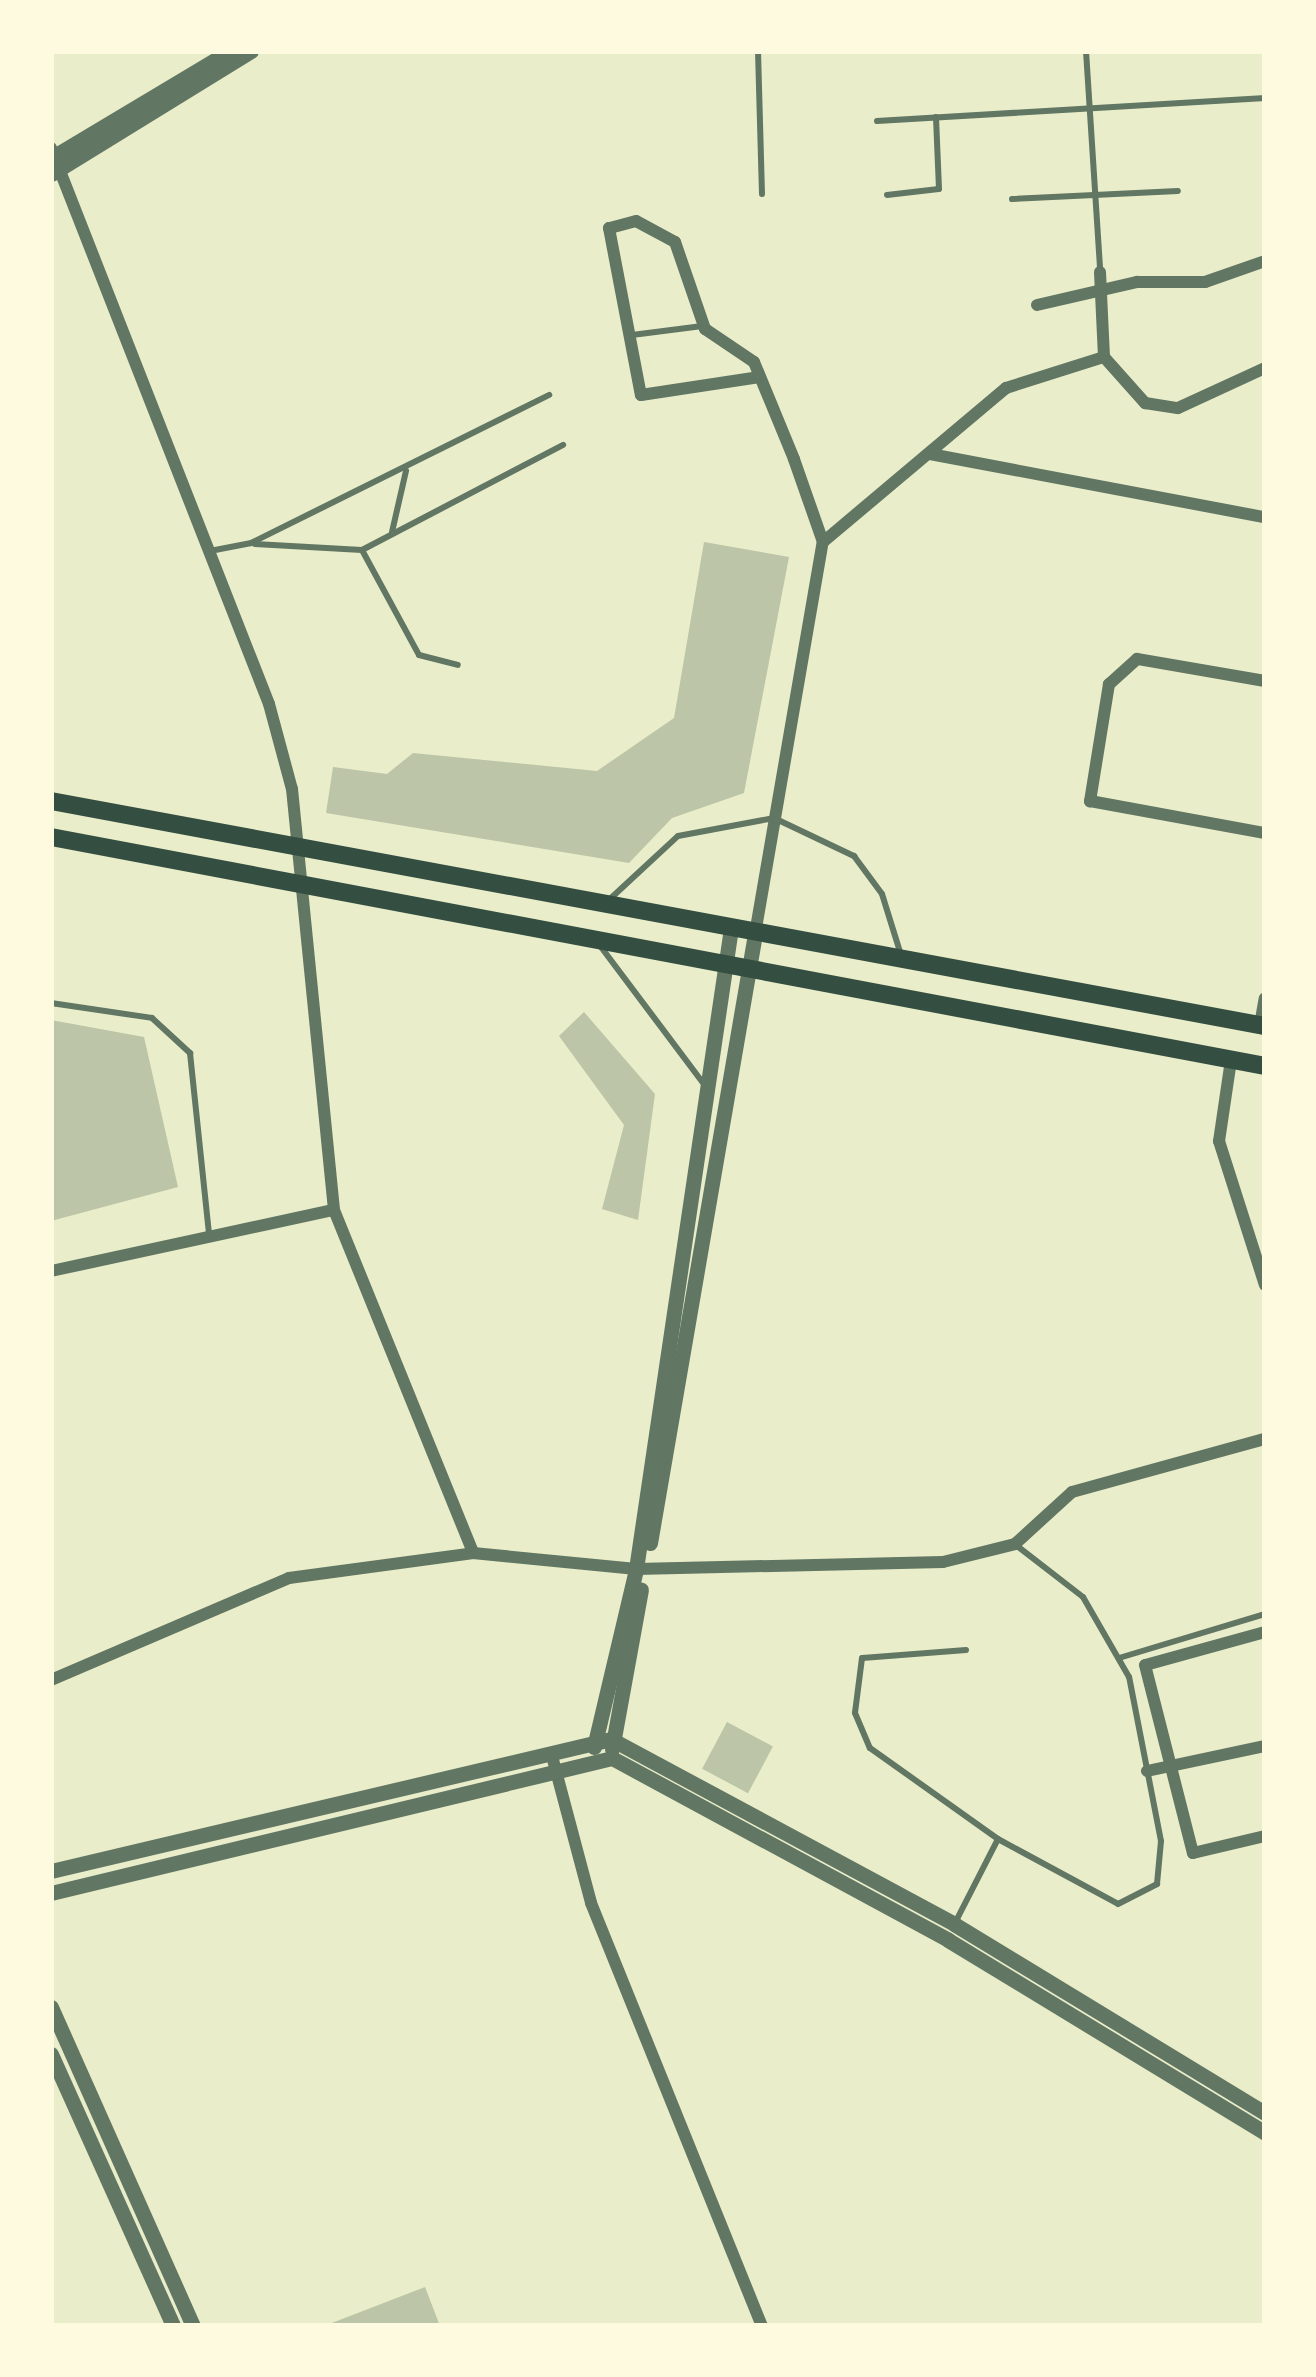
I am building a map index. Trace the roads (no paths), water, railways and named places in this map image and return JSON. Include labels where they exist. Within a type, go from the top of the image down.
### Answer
[{"type":"main road","points":[[51,801],[611,898],[904,964],[1262,1026]]},
{"type":"main road","points":[[51,837],[298,880],[601,947],[748,968],[1265,1066]]},
{"type":"street","points":[[53,161],[230,51]]},
{"type":"street","points":[[53,161],[251,51]]},
{"type":"street","points":[[53,161],[215,550],[269,704],[298,843],[298,880],[334,1210],[473,1553]]},
{"type":"street","points":[[599,1748],[641,1569],[823,542],[760,377],[748,350],[703,326],[675,242],[625,220],[607,238],[640,395],[652,401],[760,377]]},
{"type":"street","points":[[1037,305],[1099,290],[1205,282],[1265,261]]},
{"type":"street","points":[[1100,272],[1104,357],[1144,403],[1178,408],[1265,368]]},
{"type":"street","points":[[823,542],[1006,388],[1104,357]]},
{"type":"street","points":[[930,454],[1265,517]]},
{"type":"street","points":[[1265,681],[1137,659],[1108,684],[1090,801],[1265,832]]},
{"type":"street","points":[[641,1569],[731,928]]},
{"type":"street","points":[[1262,1026],[1265,998]]},
{"type":"street","points":[[1231,1060],[1219,1141],[1265,1285]]},
{"type":"street","points":[[51,1271],[334,1210]]},
{"type":"street","points":[[51,1680],[289,1578],[473,1553],[641,1569],[943,1562],[1015,1544],[1072,1492],[1265,1439]]},
{"type":"street","points":[[1265,1632],[1144,1665],[1193,1853],[1265,1836]]},
{"type":"street","points":[[1148,1771],[1265,1747]]},
{"type":"street","points":[[599,1748],[948,1940],[1265,2133]]},
{"type":"street","points":[[51,1893],[599,1748],[954,1924],[1265,2113]]},
{"type":"street","points":[[51,1870],[554,1762]]},
{"type":"street","points":[[554,1762],[591,1903],[762,2326]]},
{"type":"street","points":[[51,2007],[193,2326]]},
{"type":"street","points":[[51,2054],[172,2326]]},
{"type":"lane","points":[[758,51],[761,194]]},
{"type":"lane","points":[[1086,51],[1100,272]]},
{"type":"lane","points":[[877,121],[1265,98]]},
{"type":"lane","points":[[887,195],[939,189],[936,117]]},
{"type":"lane","points":[[1012,199],[1178,191]]},
{"type":"lane","points":[[628,335],[703,326]]},
{"type":"lane","points":[[215,550],[251,543],[407,470],[549,395]]},
{"type":"lane","points":[[251,543],[362,550],[563,445]]},
{"type":"lane","points":[[392,532],[407,470]]},
{"type":"lane","points":[[362,550],[419,655],[458,665]]},
{"type":"lane","points":[[611,898],[678,836],[774,818],[854,856],[882,894],[904,964]]},
{"type":"lane","points":[[601,947],[722,1108]]},
{"type":"lane","points":[[51,1003],[152,1018],[190,1053],[209,1239]]},
{"type":"lane","points":[[966,1650],[862,1658],[855,1713],[870,1748],[998,1839],[1118,1904],[1157,1884],[1148,1771],[1119,1658],[1083,1597],[1015,1544]]},
{"type":"lane","points":[[1119,1658],[1265,1614]]},
{"type":"lane","points":[[954,1924],[998,1839]]}]
